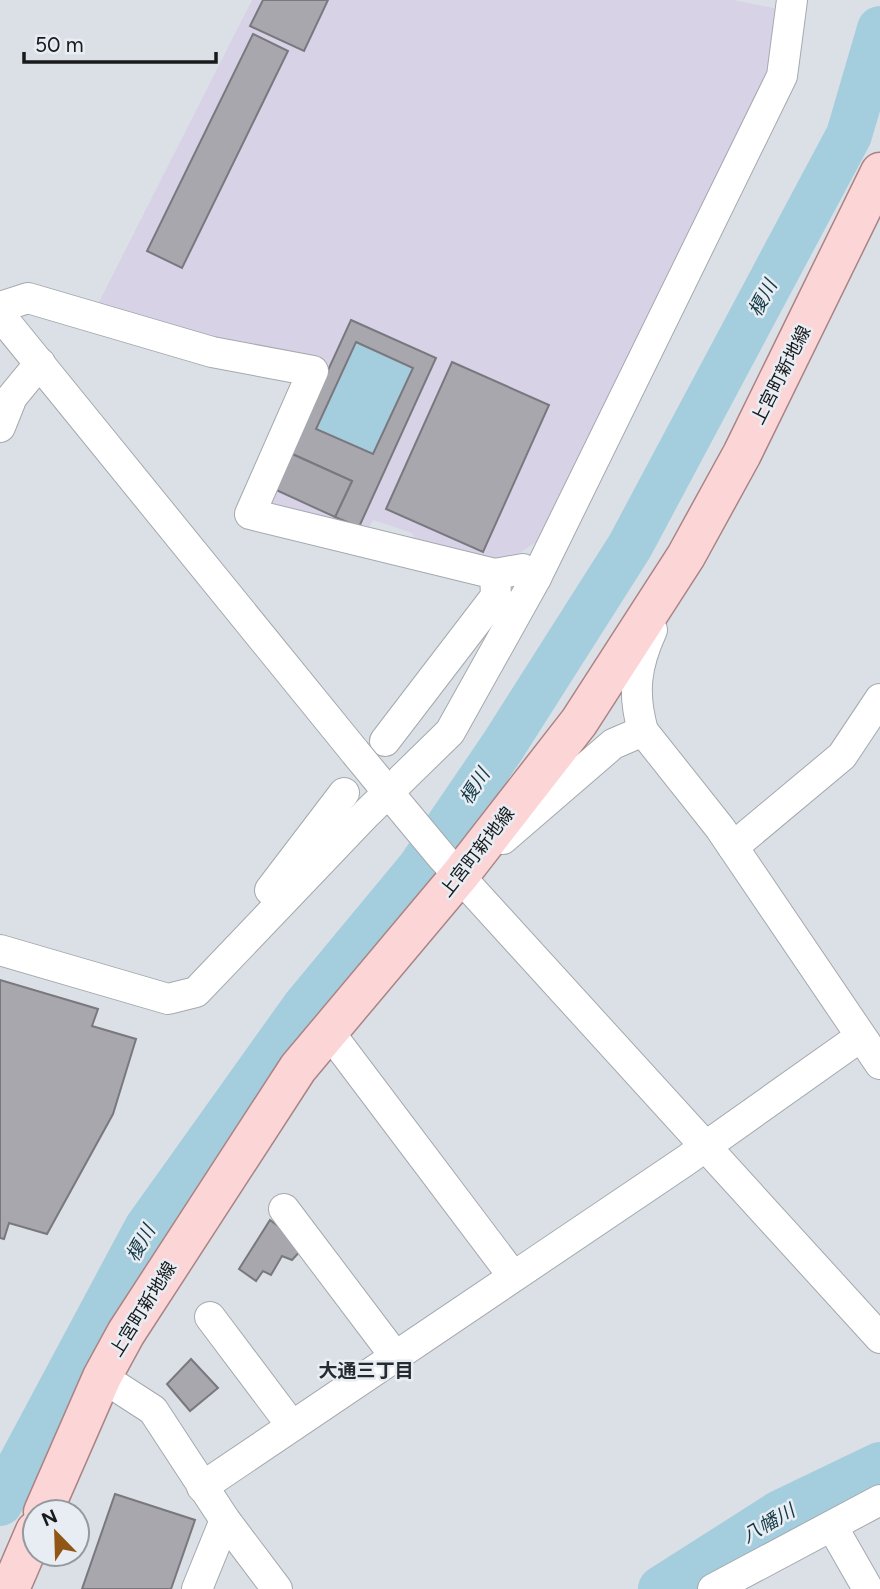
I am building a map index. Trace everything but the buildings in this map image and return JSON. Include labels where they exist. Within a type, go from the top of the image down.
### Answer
[{"type":"main road","name":"上宮町新地線","points":[[49,1498],[102,1377],[126,1333],[298,1068],[329,1032],[451,866],[579,722],[686,556],[742,454],[880,172]]},
{"type":"main road","points":[[10,1589],[21,1563]]},
{"type":"street","points":[[0,950],[168,999],[196,992],[388,792],[450,732],[536,578],[782,76],[792,0]]},
{"type":"street","points":[[0,307],[28,298],[212,352],[313,371],[250,514],[495,574],[523,569],[536,578]]},
{"type":"street","points":[[0,315],[451,866],[880,1338]]},
{"type":"street","points":[[0,427],[12,397],[40,363]]},
{"type":"street","points":[[686,556],[638,660],[638,712],[643,731],[733,847],[880,1064]]},
{"type":"street","points":[[385,741],[496,596],[495,574]]},
{"type":"street","points":[[733,847],[842,756],[880,699]]},
{"type":"street","points":[[451,866],[613,744],[643,731]]},
{"type":"street","points":[[233,952],[233,933],[344,793]]},
{"type":"street","points":[[329,1032],[513,1276]]},
{"type":"street","points":[[202,1487],[706,1147],[860,1037]]},
{"type":"street","points":[[284,1209],[395,1356]]},
{"type":"street","points":[[210,1317],[292,1426]]},
{"type":"street","points":[[102,1377],[153,1410],[202,1487],[277,1589]]},
{"type":"street","points":[[713,1589],[743,1582],[832,1526],[880,1500]]},
{"type":"street","points":[[197,1589],[225,1520]]},
{"type":"street","points":[[832,1526],[869,1589]]},
{"type":"shaded area","points":[[252,0],[734,0],[782,10],[770,87],[536,542],[501,565],[418,548],[412,533],[373,520],[364,538],[269,507],[263,496],[326,361],[213,340],[97,306]]},
{"type":"water","points":[[356,342],[413,368],[373,454],[316,429]]},
{"type":"waterway","name":"榎川","points":[[0,1503],[147,1228],[304,1008],[420,868],[503,746],[630,546],[849,135],[880,29]]},
{"type":"waterway","name":"八幡川","points":[[661,1589],[780,1513],[880,1465]]},
{"type":"district","name":"大通三丁目","points":[[366,1370]]}]
